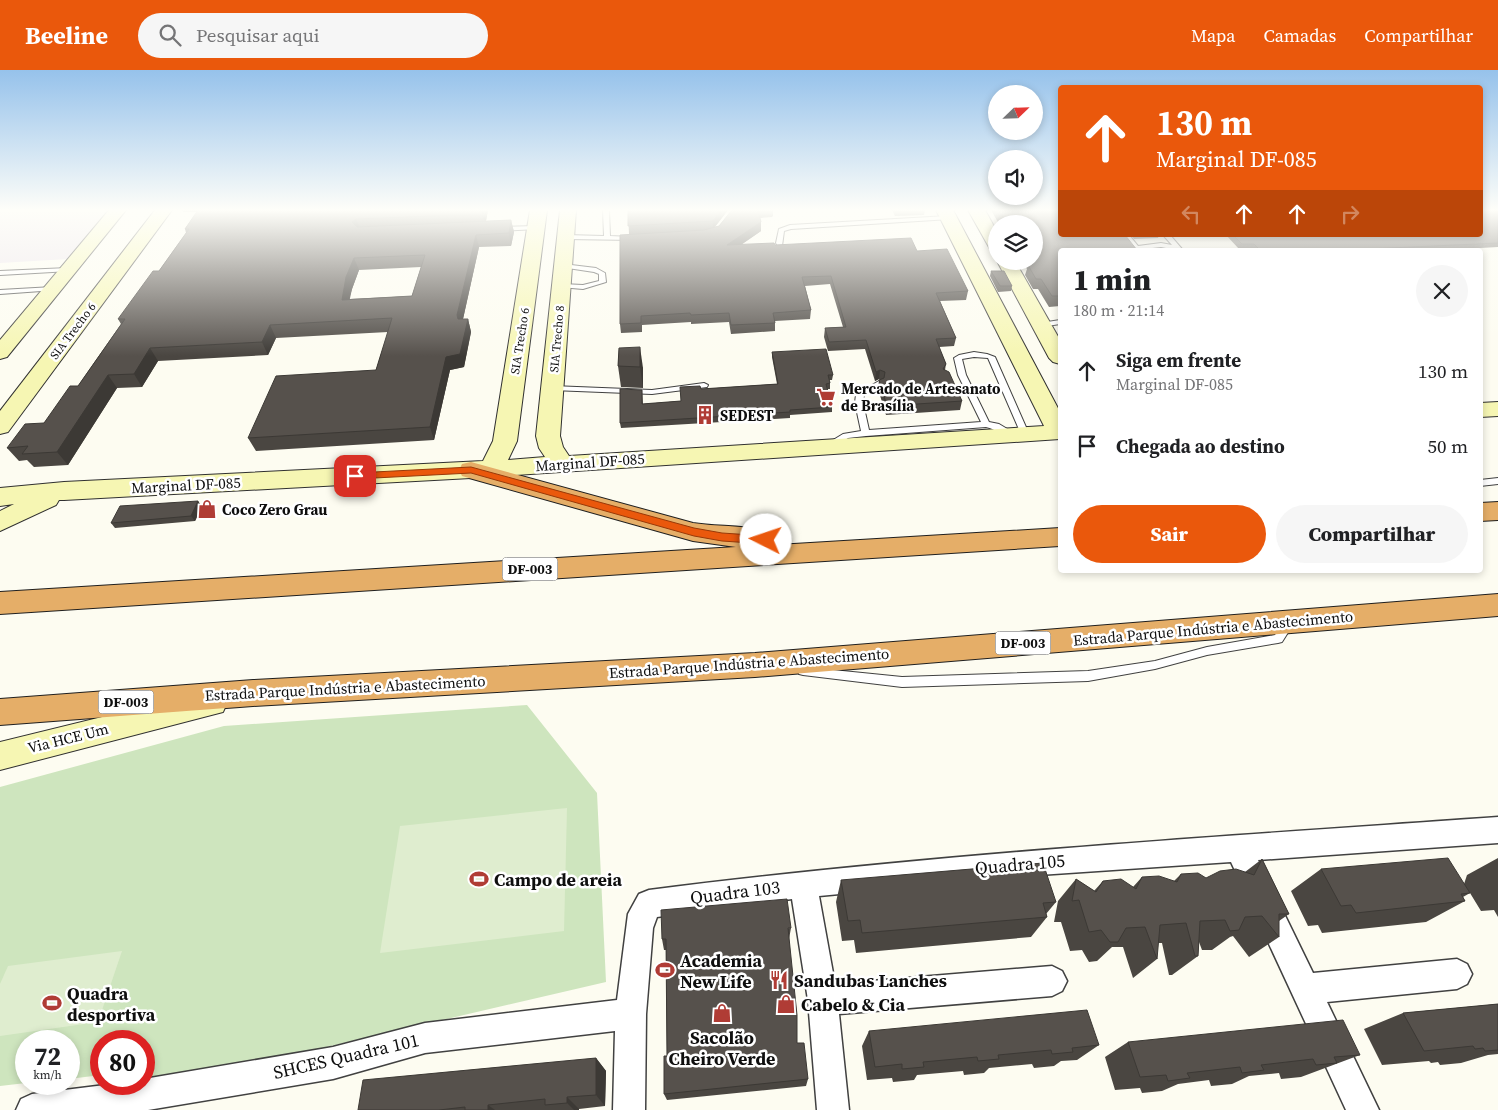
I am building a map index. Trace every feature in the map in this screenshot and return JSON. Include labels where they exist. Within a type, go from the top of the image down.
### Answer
[{"type":"highway","points":[[481,469],[644,519],[722,537],[766,540],[1012,540]]},
{"type":"highway","points":[[1483,512],[1498,511]]},
{"type":"highway","name":"DF-003","points":[[0,603],[1058,537]]},
{"type":"highway","name":"Estrada Parque Indústria e Abastecimento","points":[[0,712],[252,693],[755,665],[1498,605]]},
{"type":"main road","name":"SIA Trecho 6","points":[[0,353],[68,270],[82,259]]},
{"type":"main road","name":"SIA Trecho 6","points":[[0,427],[109,259]]},
{"type":"main road","name":"SIA Trecho 6","points":[[481,469],[505,441],[532,259]]},
{"type":"main road","name":"SIA Trecho 8","points":[[562,464],[551,448],[548,436],[564,259]]},
{"type":"main road","points":[[988,259],[969,260],[1058,428]]},
{"type":"main road","points":[[531,267],[542,273],[559,270],[563,266]]},
{"type":"main road","points":[[998,317],[1026,342],[1054,337],[1012,270]]},
{"type":"main road","points":[[528,290],[537,284],[548,282],[562,286]]},
{"type":"main road","points":[[1483,410],[1498,409]]},
{"type":"main road","name":"Marginal DF-085","points":[[0,497],[64,491],[481,469],[1058,432]]},
{"type":"main road","points":[[505,441],[527,443],[548,436]]},
{"type":"main road","points":[[0,522],[64,491]]},
{"type":"main road","name":"Via HCE Um","points":[[0,756],[252,693]]},
{"type":"street","name":"Quadra 105","points":[[803,884],[1039,862],[1498,830]]},
{"type":"street","points":[[1238,848],[1363,1110]]},
{"type":"street","points":[[803,884],[823,1000],[834,1110]]},
{"type":"street","name":"Quadra 103","points":[[629,1110],[631,1014],[639,928],[642,914],[649,904],[803,884]]},
{"type":"street","points":[[1304,989],[1457,974]]},
{"type":"street","points":[[823,1000],[1052,981]]},
{"type":"street","name":"SHCES Quadra 101","points":[[32,1110],[105,1106],[333,1063],[390,1046],[426,1038],[631,1014]]},
{"type":"lane","points":[[562,286],[583,287],[603,282],[602,273],[596,270],[563,266]]},
{"type":"lane","points":[[0,273],[68,270]]},
{"type":"lane","points":[[0,292],[53,290]]},
{"type":"lane","points":[[986,424],[958,375],[958,358],[977,355],[991,357],[1018,434]]},
{"type":"lane","points":[[866,433],[859,403],[860,394],[879,383]]},
{"type":"lane","points":[[552,388],[652,392],[704,385]]},
{"type":"lane","points":[[828,447],[846,436],[866,433],[986,424],[1018,434]]},
{"type":"lane","points":[[1483,483],[1498,481]]},
{"type":"lane","points":[[755,665],[902,682],[1088,676],[1155,665],[1207,651],[1278,638],[1290,621]]},
{"type":"shaded area","points":[[0,259],[68,259],[68,259],[0,263]]},
{"type":"green space","points":[[527,705],[597,793],[606,982],[155,1087],[155,1030],[90,1030],[90,1076],[80,1078],[80,1030],[15,1030],[15,1084],[0,1086],[0,787],[224,726]]},
{"type":"green space","name":"Campo de areia","points":[[567,808],[564,931],[380,953],[400,826]]},
{"type":"green space","name":"Quadra desportiva","points":[[122,951],[98,1022],[42,1030],[15,1030],[15,1034],[0,1036],[0,984],[8,966]]},
{"type":"building","points":[[168,259],[354,259],[346,277],[342,300],[412,296],[424,259],[470,259],[457,315],[458,319],[468,319],[460,354],[446,357],[430,427],[248,438],[276,376],[376,370],[392,318],[270,325],[262,342],[150,348],[134,374],[108,375],[57,452],[22,454],[28,446],[7,448],[25,424],[44,423],[70,386],[78,386],[125,319],[118,319],[153,271],[159,271]]},
{"type":"building","points":[[620,259],[952,259],[968,291],[936,293],[956,338],[936,339],[946,364],[943,369],[949,372],[962,401],[887,406],[879,380],[884,378],[885,372],[880,370],[876,372],[866,340],[829,342],[825,328],[846,327],[831,276],[802,277],[811,310],[773,313],[775,323],[731,325],[729,313],[691,315],[690,313],[641,316],[641,323],[620,324]]},
{"type":"building","points":[[1043,259],[1058,259],[1058,296],[1052,296],[1041,279],[1036,279],[1031,270],[1043,270]]},
{"type":"building","points":[[991,271],[1004,271],[1012,286],[1000,286]]},
{"type":"building","points":[[640,347],[640,367],[618,366],[619,348]]},
{"type":"building","points":[[826,349],[833,375],[828,375],[830,383],[826,384],[832,407],[790,410],[790,412],[620,423],[620,389],[642,390],[642,404],[681,401],[680,387],[700,386],[701,389],[778,384],[772,352]]},
{"type":"building","points":[[198,501],[191,516],[111,523],[120,506]]},
{"type":"building","points":[[1448,858],[1470,893],[1461,894],[1465,901],[1356,913],[1351,905],[1341,906],[1321,869]]},
{"type":"building","points":[[1262,859],[1289,914],[1279,914],[1279,937],[1262,916],[1245,917],[1239,930],[1230,931],[1225,920],[1200,921],[1198,956],[1195,956],[1186,923],[1160,925],[1157,959],[1145,927],[1126,928],[1118,942],[1110,942],[1101,930],[1089,932],[1079,900],[1072,901],[1076,879],[1096,892],[1103,881],[1121,879],[1136,889],[1142,877],[1159,876],[1177,882],[1181,874],[1198,873],[1206,878],[1220,871],[1236,869],[1254,875]]},
{"type":"building","points":[[1043,863],[1056,902],[1043,903],[1047,917],[862,933],[860,920],[848,921],[841,880]]},
{"type":"building","points":[[787,899],[791,928],[788,928],[797,1015],[797,1043],[804,1043],[808,1079],[664,1094],[664,1056],[667,1056],[666,939],[662,939],[661,910]]},
{"type":"building","points":[[1498,1004],[1498,1050],[1485,1051],[1483,1048],[1475,1049],[1473,1046],[1424,1051],[1403,1013]]},
{"type":"building","points":[[1087,1010],[1099,1045],[1072,1048],[1073,1052],[1052,1054],[1051,1050],[998,1055],[999,1059],[978,1061],[977,1057],[923,1062],[924,1067],[902,1069],[902,1064],[875,1067],[869,1031]]},
{"type":"building","points":[[1343,1020],[1360,1055],[1334,1057],[1337,1063],[1316,1065],[1313,1059],[1261,1065],[1264,1070],[1242,1073],[1240,1067],[1187,1073],[1190,1078],[1168,1081],[1166,1075],[1140,1077],[1128,1042]]},
{"type":"building","points":[[596,1058],[596,1095],[567,1097],[567,1103],[545,1105],[545,1099],[488,1105],[488,1110],[465,1110],[465,1107],[439,1110],[358,1110],[363,1080]]},
{"type":"place","name":"Mercado de Artesanato de Brasília","points":[[826,397]]},
{"type":"place","name":"SEDEST","points":[[705,415]]},
{"type":"place","name":"Coco Zero Grau","points":[[207,509]]},
{"type":"place","name":"Campo de areia","points":[[479,879]]},
{"type":"place","name":"Academia New Life","points":[[665,970]]},
{"type":"place","name":"Sandubas Lanches","points":[[779,980]]},
{"type":"place","name":"Quadra desportiva","points":[[52,1003]]},
{"type":"place","name":"Cabelo & Cia","points":[[786,1004]]},
{"type":"place","name":"Sacolão Cheiro Verde","points":[[722,1013]]},
{"type":"route","points":[[355,476],[471,470],[694,532],[722,537],[766,540]]}]
